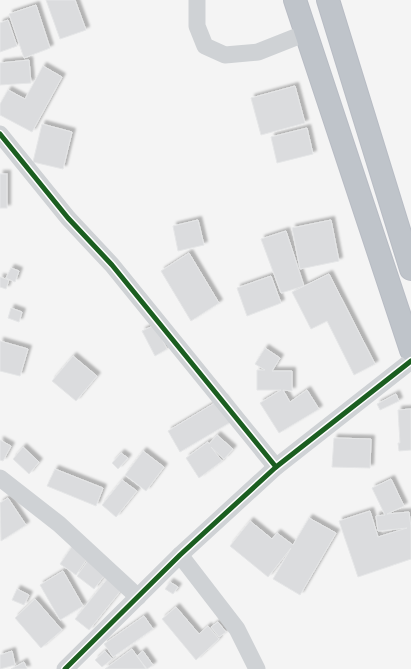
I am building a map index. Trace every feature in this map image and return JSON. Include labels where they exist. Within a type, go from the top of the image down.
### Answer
[{"type":"highway","points":[[295,0],[411,350]]},
{"type":"highway","points":[[328,0],[411,269]]},
{"type":"street","points":[[197,0],[197,26],[205,46],[225,55],[258,52],[306,33]]},
{"type":"street","points":[[0,134],[68,218],[112,265],[276,467]]},
{"type":"street","points":[[65,669],[80,652],[180,555],[276,467],[411,361]]},
{"type":"street","points":[[0,478],[59,524],[138,596]]},
{"type":"street","points":[[180,555],[237,629],[257,669]]},
{"type":"building","points":[[46,0],[75,0],[86,30],[60,39]]},
{"type":"building","points":[[36,5],[50,48],[24,58],[9,14]]},
{"type":"building","points":[[8,20],[17,46],[0,52],[0,23]]},
{"type":"building","points":[[29,60],[31,83],[0,85],[0,63]]},
{"type":"building","points":[[43,66],[62,77],[32,132],[0,115],[0,104],[8,90],[25,99]]},
{"type":"building","points":[[295,86],[305,123],[261,135],[251,98]]},
{"type":"building","points":[[42,124],[72,132],[63,169],[33,162]]},
{"type":"building","points":[[307,128],[313,154],[277,163],[271,137]]},
{"type":"building","points":[[0,174],[7,174],[7,208],[0,208]]},
{"type":"building","points":[[198,220],[204,245],[178,251],[173,226]]},
{"type":"building","points":[[331,220],[339,261],[300,269],[292,228]]},
{"type":"building","points":[[286,231],[304,286],[281,293],[261,239]]},
{"type":"building","points":[[189,253],[219,303],[191,321],[161,271]]},
{"type":"building","points":[[11,268],[19,271],[15,282],[6,278]]},
{"type":"building","points":[[329,274],[375,364],[354,375],[327,321],[311,329],[292,292]]},
{"type":"building","points":[[271,276],[281,303],[247,316],[237,288]]},
{"type":"building","points":[[0,277],[9,280],[6,289],[0,287]]},
{"type":"building","points":[[11,308],[22,312],[19,322],[8,318]]},
{"type":"building","points":[[155,325],[167,349],[155,356],[142,331]]},
{"type":"building","points":[[0,341],[28,349],[20,376],[0,371]]},
{"type":"building","points":[[265,348],[280,358],[272,371],[292,371],[292,391],[283,390],[290,402],[307,390],[319,409],[279,433],[260,403],[281,390],[257,390],[257,370],[265,370],[255,364]]},
{"type":"building","points":[[73,356],[97,376],[76,401],[52,381]]},
{"type":"building","points":[[396,394],[399,401],[380,410],[377,404]]},
{"type":"building","points":[[223,398],[236,419],[180,452],[168,431]]},
{"type":"building","points":[[411,409],[411,450],[399,451],[398,410]]},
{"type":"building","points":[[217,435],[233,449],[224,459],[211,447],[222,461],[199,478],[186,458],[208,442],[209,444]]},
{"type":"building","points":[[334,438],[371,439],[370,468],[332,467]]},
{"type":"building","points":[[0,440],[11,446],[3,461],[0,460]]},
{"type":"building","points":[[23,447],[39,462],[29,474],[13,459]]},
{"type":"building","points":[[143,451],[164,467],[146,491],[125,475]]},
{"type":"building","points":[[121,453],[128,458],[118,469],[112,463]]},
{"type":"building","points":[[55,469],[103,488],[96,506],[47,486]]},
{"type":"building","points":[[391,479],[404,506],[387,514],[409,512],[411,527],[411,559],[358,577],[339,521],[370,511],[378,537],[407,528],[378,531],[376,516],[385,515],[372,488]]},
{"type":"building","points":[[122,480],[137,491],[116,517],[102,505]]},
{"type":"building","points":[[8,498],[26,525],[1,541],[0,503]]},
{"type":"building","points":[[309,518],[336,533],[300,595],[273,579],[291,548],[268,577],[230,546],[250,521],[272,539],[277,533],[293,545]]},
{"type":"building","points":[[73,545],[89,556],[76,575],[60,564]]},
{"type":"building","points":[[89,559],[107,572],[94,589],[77,576]]},
{"type":"building","points":[[63,571],[83,606],[60,620],[40,585]]},
{"type":"building","points":[[112,573],[126,584],[89,630],[75,619]]},
{"type":"building","points":[[170,582],[178,587],[173,594],[165,589]]},
{"type":"building","points":[[17,589],[29,595],[24,605],[12,600]]},
{"type":"building","points":[[35,599],[62,630],[41,648],[15,618]]},
{"type":"building","points":[[176,607],[199,634],[208,626],[219,639],[196,660],[162,619]]},
{"type":"building","points":[[144,616],[153,629],[113,657],[104,644]]},
{"type":"building","points":[[218,622],[226,632],[219,637],[211,627]]},
{"type":"building","points":[[132,649],[146,669],[105,669]]},
{"type":"building","points":[[12,651],[15,665],[0,669],[0,655]]},
{"type":"building","points":[[105,651],[112,659],[102,667],[95,660]]},
{"type":"building","points":[[143,651],[153,665],[147,669],[137,656]]},
{"type":"building","points":[[24,662],[27,669],[11,669]]},
{"type":"cycle path","points":[[0,134],[68,218],[112,265],[276,467]]},
{"type":"cycle path","points":[[65,669],[180,555],[276,467],[411,361]]}]
